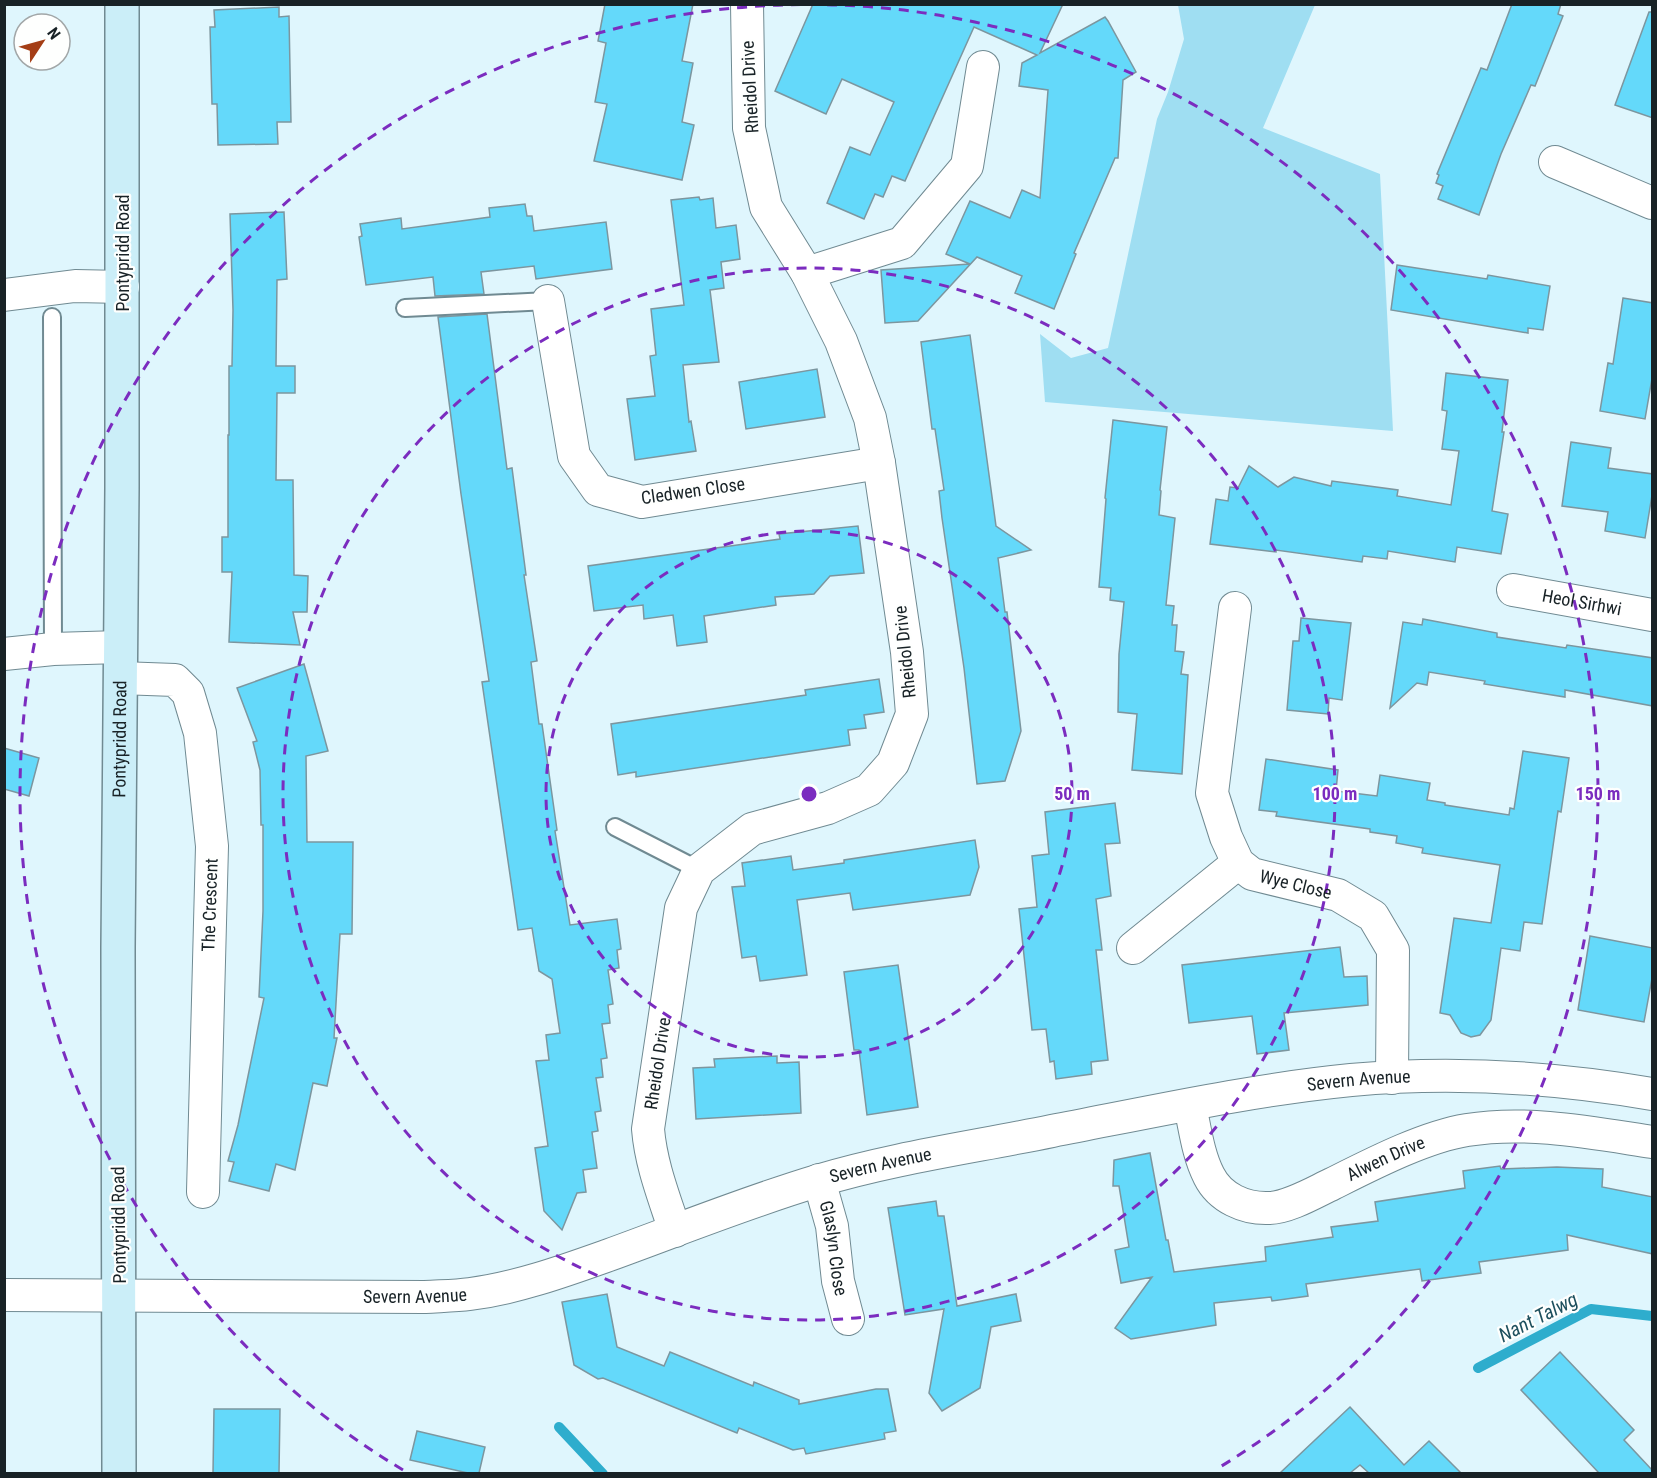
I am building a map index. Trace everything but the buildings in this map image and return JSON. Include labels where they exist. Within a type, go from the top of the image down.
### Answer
[{"type":"main road","name":"Pontypridd Road","points":[[119,1473],[118,914],[123,287],[122,4]]},
{"type":"street","name":"Rheidol Drive","points":[[675,1231],[656,1175],[648,1129],[681,908],[699,870],[752,829],[828,808],[869,790],[893,763],[912,714],[907,652],[879,463],[870,418],[841,341],[807,273],[766,207],[749,128],[747,4]]},
{"type":"street","points":[[807,273],[902,243],[967,166],[983,67]]},
{"type":"street","points":[[1555,162],[1653,203]]},
{"type":"street","points":[[4,295],[75,286],[123,287]]},
{"type":"street","name":"Cledwen Close","points":[[548,301],[574,456],[598,490],[642,502],[879,463]]},
{"type":"street","name":"Heol Sirhwi","points":[[1513,590],[1653,615]]},
{"type":"street","name":"Wye Close","points":[[1235,608],[1212,793],[1226,837],[1238,863],[1252,874],[1338,895],[1373,916],[1393,950],[1392,1078]]},
{"type":"street","name":"The Crescent","points":[[4,654],[53,649],[120,662],[175,680],[188,693],[200,733],[212,846],[203,1192]]},
{"type":"street","points":[[1134,948],[1238,863]]},
{"type":"street","name":"Severn Avenue","points":[[4,1295],[426,1297],[470,1294],[536,1280],[819,1180],[893,1163],[1295,1087],[1392,1078],[1528,1079],[1610,1087],[1653,1094]]},
{"type":"street","name":"Alwen Drive","points":[[1190,1106],[1202,1158],[1209,1177],[1223,1194],[1246,1207],[1271,1209],[1302,1198],[1372,1164],[1427,1142],[1467,1130],[1520,1127],[1570,1130],[1653,1142]]},
{"type":"street","name":"Glaslyn Close","points":[[819,1180],[832,1226],[838,1281],[848,1318]]},
{"type":"lane","points":[[405,308],[548,301]]},
{"type":"lane","points":[[52,317],[53,649]]},
{"type":"lane","points":[[615,827],[699,870]]},
{"type":"shaded area","points":[[1178,5],[1315,5],[1263,128],[1380,174],[1393,431],[1045,402],[1040,334],[1071,358],[1108,348],[1157,119],[1184,39]]},
{"type":"waterway","name":"Nant Talwg","points":[[1478,1368],[1591,1309],[1652,1316]]},
{"type":"waterway","name":"Nant Talwg","points":[[559,1427],[603,1474]]}]
